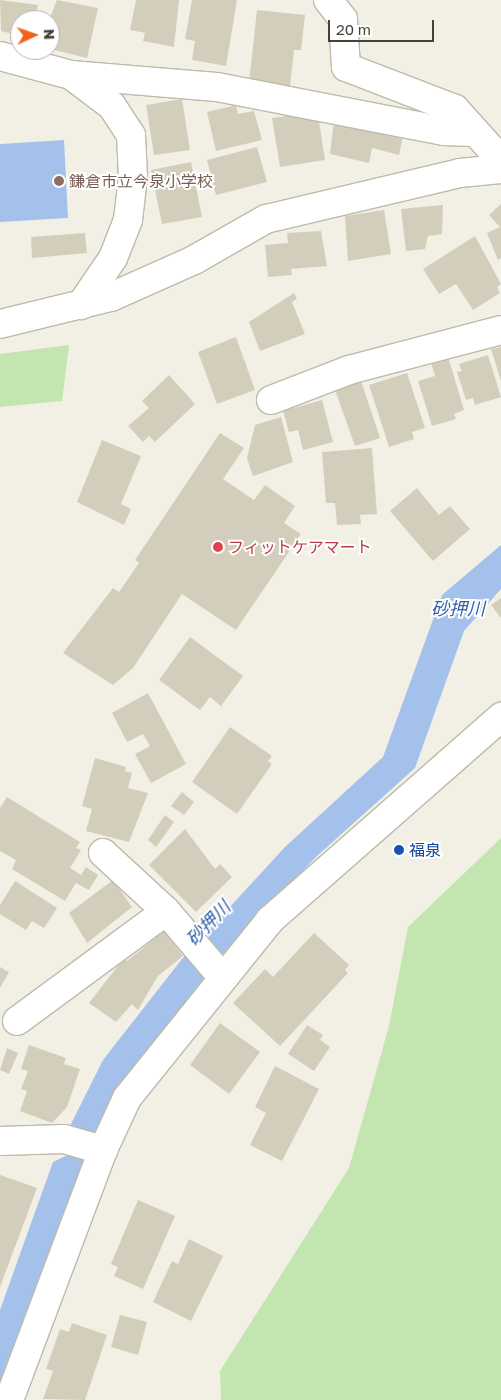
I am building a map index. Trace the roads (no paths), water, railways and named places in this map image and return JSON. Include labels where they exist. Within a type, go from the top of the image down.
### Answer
[{"type":"street","points":[[328,0],[343,19],[346,67],[455,109],[472,132],[501,160]]},
{"type":"street","points":[[0,56],[71,75],[217,86],[444,131],[472,132]]},
{"type":"street","points":[[71,75],[112,106],[131,135],[133,169],[128,220],[112,258],[81,305]]},
{"type":"street","points":[[0,324],[81,305],[194,260],[266,220],[460,173],[501,169]]},
{"type":"street","points":[[271,400],[348,370],[501,330]]},
{"type":"street","points":[[9,1400],[103,1150],[127,1098],[270,920],[501,717]]},
{"type":"street","points":[[102,852],[166,911],[223,978]]},
{"type":"street","points":[[17,1021],[166,911]]},
{"type":"street","points":[[0,1140],[64,1139],[103,1150]]},
{"type":"water","points":[[64,140],[68,218],[0,222],[0,144]]},
{"type":"water","name":"砂押川","points":[[501,545],[501,589],[464,631],[415,768],[317,856],[220,957],[129,1075],[93,1141],[0,1385],[0,1310],[53,1162],[72,1153],[68,1130],[103,1060],[182,959],[285,847],[383,757],[442,595]]},
{"type":"place","name":"鎌倉市立今泉小学校","points":[[59,181]]},
{"type":"place","name":"フィットケアマート","points":[[218,547]]},
{"type":"place","name":"福泉","points":[[399,850]]}]
